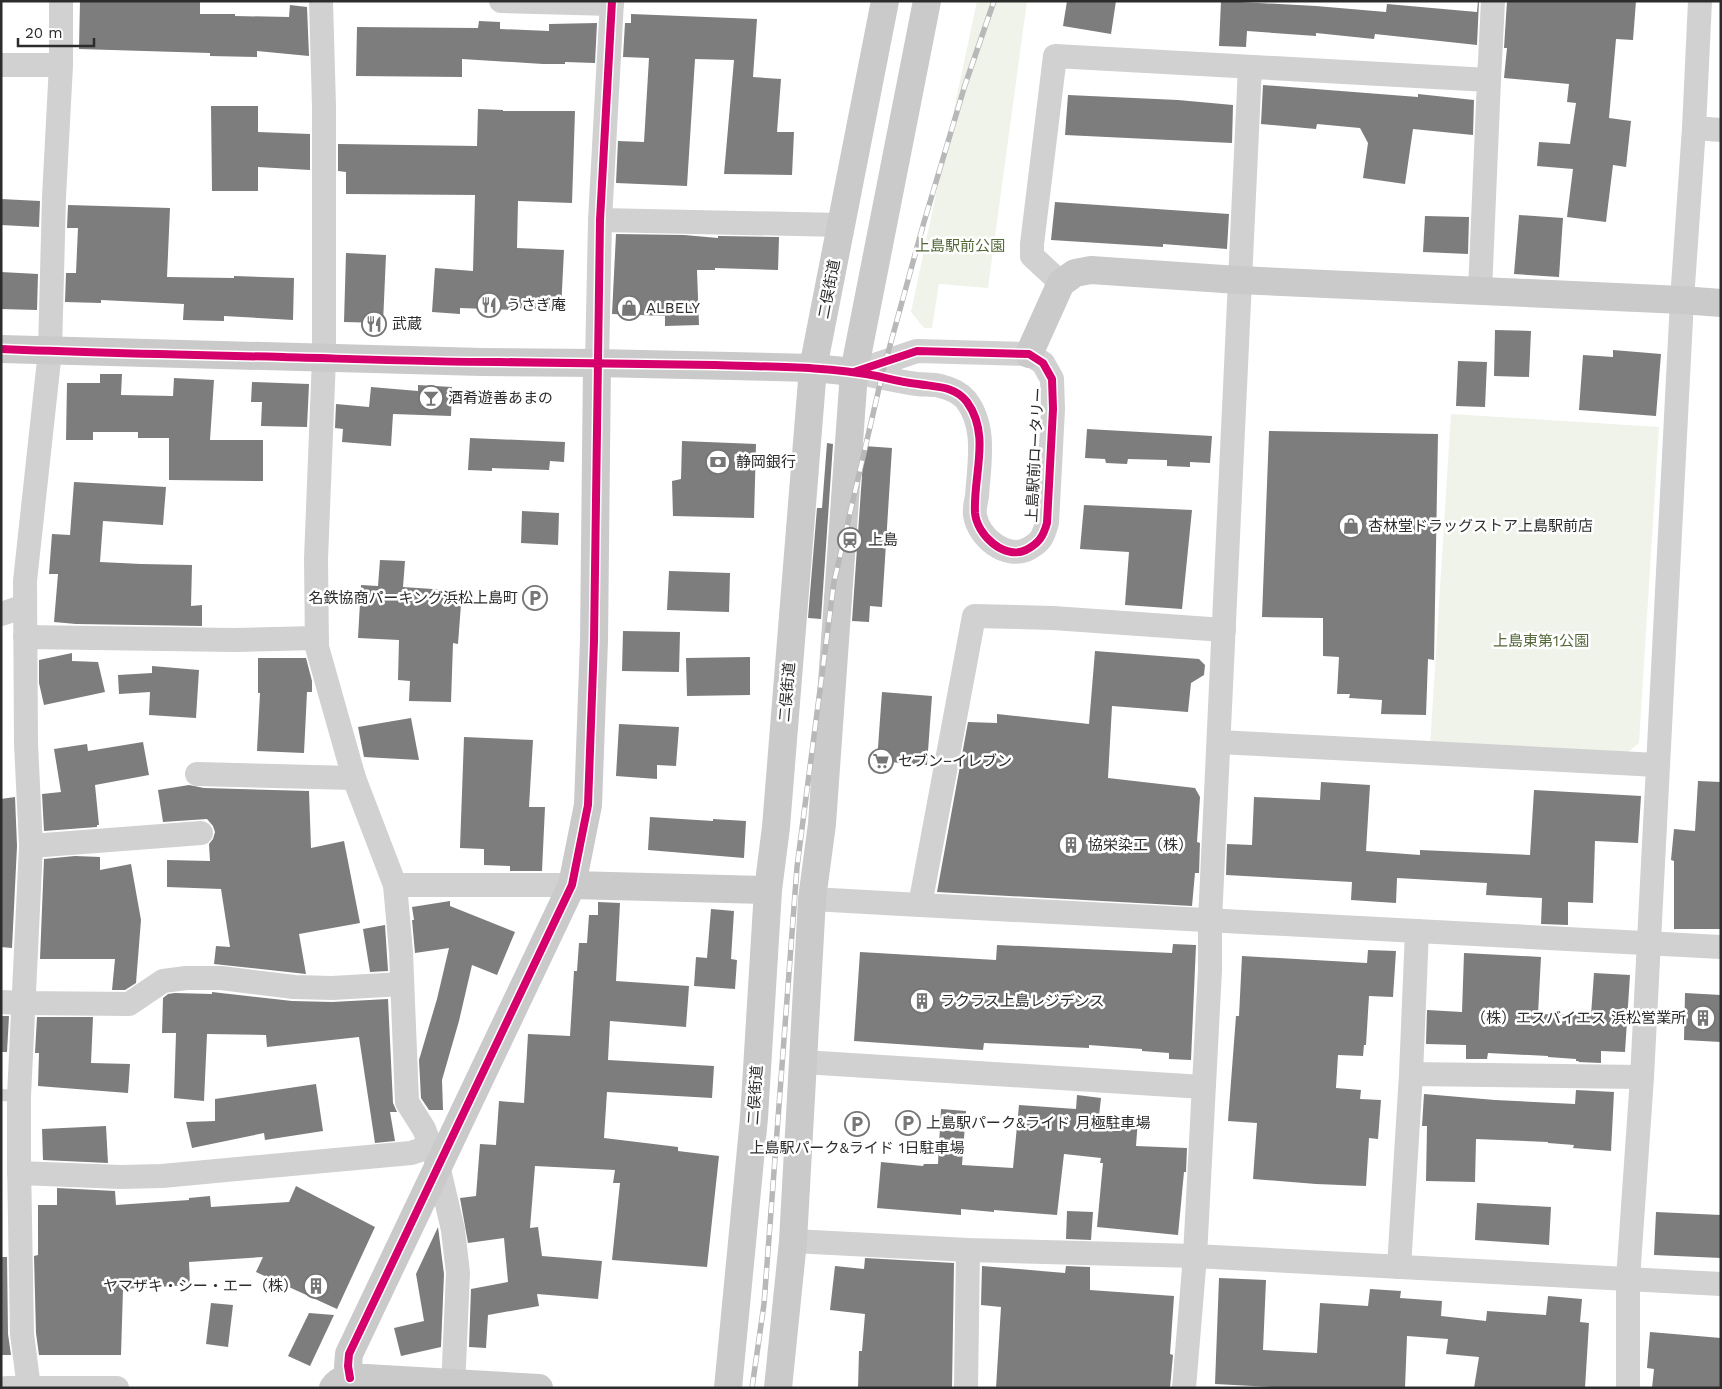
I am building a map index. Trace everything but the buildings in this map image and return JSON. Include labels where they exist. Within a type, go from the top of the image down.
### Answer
[{"type":"street","points":[[61,1],[61,65],[50,351],[25,581],[26,744],[31,846],[12,1003],[10,1095],[19,1173],[11,1246],[22,1334],[21,1387],[117,1388]]},
{"type":"street","points":[[321,1],[324,107],[324,358],[316,560],[317,638],[354,778],[395,885],[401,952],[407,1102],[424,1129],[435,1156],[453,1230],[458,1273],[453,1385]]},
{"type":"street","points":[[341,1383],[348,1366],[349,1354],[435,1156],[572,885],[588,804],[594,641],[600,220],[612,3],[501,1]]},
{"type":"street","name":"二俣街道","points":[[728,1388],[754,1118],[768,890],[777,817],[813,368],[884,1]]},
{"type":"street","points":[[778,1388],[793,1241],[812,899],[822,824],[854,372],[927,1]]},
{"type":"street","points":[[1480,291],[1493,1]]},
{"type":"street","points":[[1628,1388],[1628,1279],[1642,1077],[1682,300],[1694,128],[1700,1]]},
{"type":"street","points":[[1061,283],[1032,256],[1055,56],[1489,80]]},
{"type":"street","points":[[1,65],[61,65]]},
{"type":"street","points":[[1184,1388],[1196,1256],[1210,970],[1210,921],[1238,280],[1250,67]]},
{"type":"street","points":[[1694,128],[1721,130]]},
{"type":"street","points":[[600,220],[841,225]]},
{"type":"street","points":[[1,349],[482,362],[813,368],[854,372],[918,351],[1029,354],[1061,283],[1075,273],[1091,270],[1238,280],[1721,303]]},
{"type":"street","name":"上島駅前ロータリー","points":[[854,372],[939,386],[958,393],[966,400],[979,426],[975,515],[980,528],[989,541],[1004,550],[1022,552],[1037,544],[1043,536],[1047,523],[1053,409],[1052,379],[1042,364],[1029,354]]},
{"type":"street","points":[[1,614],[25,606]]},
{"type":"street","points":[[920,905],[974,616],[1053,618],[1224,630]]},
{"type":"street","points":[[25,637],[234,640],[317,638]]},
{"type":"street","points":[[1219,742],[1658,765]]},
{"type":"street","points":[[197,774],[354,778]]},
{"type":"street","points":[[31,846],[201,833]]},
{"type":"street","points":[[395,885],[572,885],[768,890]]},
{"type":"street","points":[[812,899],[1721,947]]},
{"type":"street","points":[[1399,1267],[1411,1074],[1417,931]]},
{"type":"street","points":[[12,1003],[129,1004],[164,981],[186,978],[221,978],[294,987],[332,988],[402,984]]},
{"type":"street","points":[[803,1062],[1204,1087]]},
{"type":"street","points":[[1411,1074],[1642,1077]]},
{"type":"street","points":[[19,1173],[120,1177],[162,1176],[411,1154],[435,1156]]},
{"type":"street","points":[[793,1241],[968,1250],[1196,1256],[1721,1284]]},
{"type":"street","points":[[966,1388],[968,1250]]},
{"type":"street","points":[[341,1383],[366,1378],[453,1385],[539,1388]]},
{"type":"green space","name":"上島駅前公園","points":[[977,1],[1027,1],[988,288],[939,284],[932,328],[924,328],[911,312]]},
{"type":"green space","name":"上島東第1公園","points":[[1451,414],[1659,427],[1639,743],[1620,759],[1430,747]]},
{"type":"railway","points":[[752,1388],[764,1304],[797,867],[834,582],[883,371],[924,222],[965,85],[994,1]]},
{"type":"cycle path","points":[[350,1378],[349,1354],[572,885],[588,805],[594,641],[600,220],[612,1]]},
{"type":"cycle path","points":[[1,349],[418,361],[797,368],[837,370],[938,387],[957,393],[967,402],[974,415],[980,442],[975,513],[977,521],[986,537],[993,544],[1009,552],[1026,550],[1037,542],[1042,536],[1047,523],[1053,409],[1052,379],[1043,363],[1029,354],[917,351],[854,372]]},
{"type":"place","name":"うさぎ庵","points":[[489,305]]},
{"type":"place","name":"ALBELY","points":[[629,308]]},
{"type":"place","name":"武蔵","points":[[374,324]]},
{"type":"place","name":"酒肴遊善あまの","points":[[431,398]]},
{"type":"place","name":"静岡銀行","points":[[718,462]]},
{"type":"place","name":"杏林堂ドラッグストア上島駅前店","points":[[1351,526]]},
{"type":"place","name":"上島","points":[[850,540]]},
{"type":"place","name":"名鉄協商パーキング浜松上島町","points":[[535,598]]},
{"type":"place","name":"セブン−イレブン","points":[[881,761]]},
{"type":"place","name":"協栄染工（株）","points":[[1071,845]]},
{"type":"place","name":"ラクラス上島レジデンス","points":[[922,1001]]},
{"type":"place","name":"（株）エスバイエス 浜松営業所","points":[[1703,1018]]},
{"type":"place","name":"上島駅パーク&ライド 月極駐車場","points":[[908,1123]]},
{"type":"place","name":"上島駅パーク&ライド 1日駐車場","points":[[857,1124]]},
{"type":"place","name":"ヤマザキ・シー・エー（株）","points":[[316,1286]]}]
